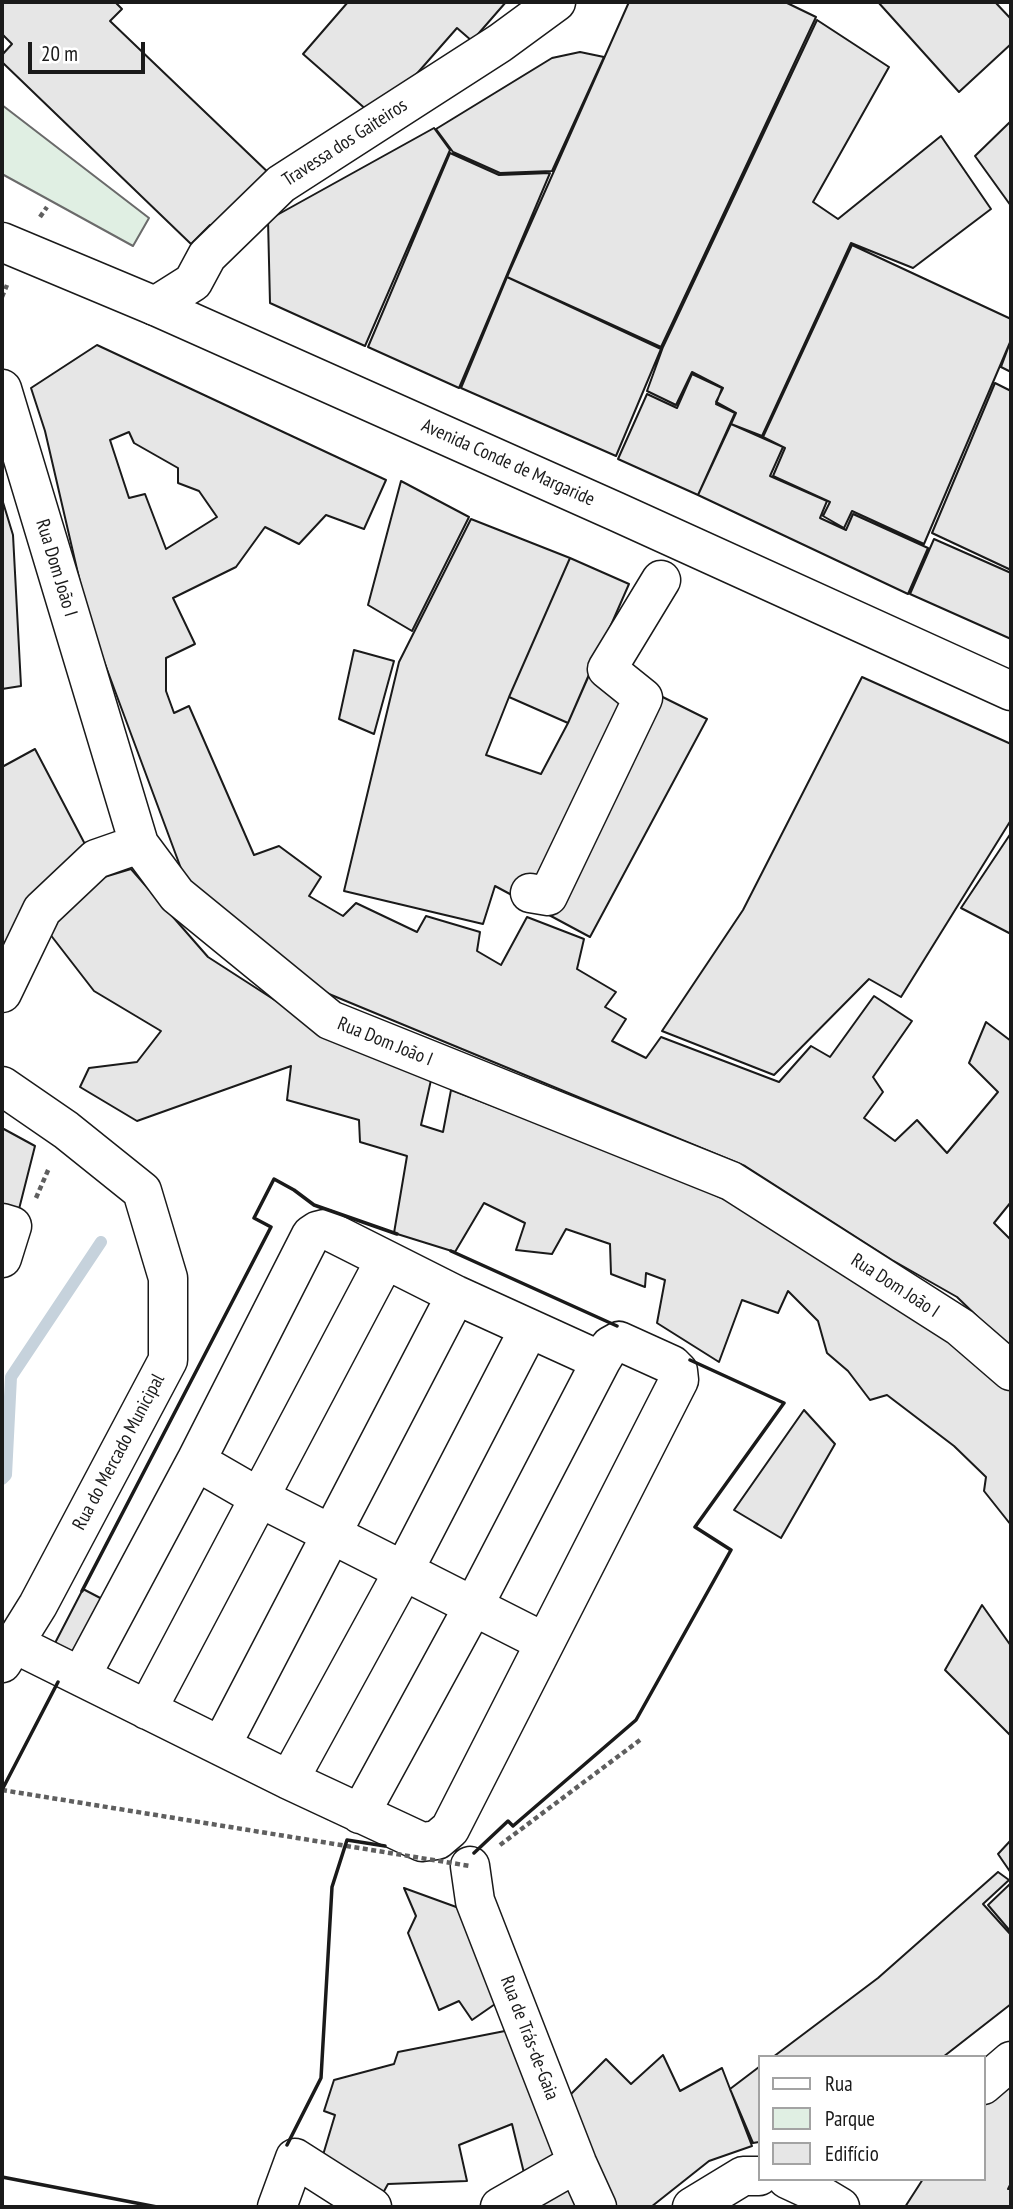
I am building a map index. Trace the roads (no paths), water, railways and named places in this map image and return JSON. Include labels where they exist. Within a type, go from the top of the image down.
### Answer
[{"type":"street","name":"Travessa dos Gaiteiros","points":[[155,306],[192,282],[206,256],[281,184],[500,43],[556,2]]},
{"type":"street","name":"Avenida Conde de Margaride","points":[[2,242],[155,306],[1011,691]]},
{"type":"street","name":"Rua Dom João I","points":[[2,389],[139,844],[177,895],[330,1020],[731,1181],[960,1327],[1011,1371]]},
{"type":"street","points":[[530,893],[548,896],[643,698],[607,669],[661,580]]},
{"type":"street","points":[[2,993],[42,910],[96,859],[139,844]]},
{"type":"street","name":"Rua do Mercado Municipal","points":[[2,1086],[66,1130],[142,1191],[168,1278],[168,1360],[38,1605],[7,1653]]},
{"type":"street","points":[[2,1223],[12,1226],[2,1258]]},
{"type":"street","points":[[81,1676],[311,1235],[317,1231],[325,1229],[456,1295],[601,1361]]},
{"type":"street","points":[[147,1710],[385,1261]]},
{"type":"street","points":[[221,1746],[456,1295]]},
{"type":"street","points":[[289,1780],[403,1572],[528,1329]]},
{"type":"street","points":[[7,1653],[81,1676],[360,1814],[422,1842],[437,1840],[450,1829],[679,1380],[678,1371],[672,1366],[619,1342],[610,1346],[473,1607],[360,1814]]},
{"type":"street","points":[[195,1461],[260,1498],[544,1642]]},
{"type":"street","name":"Rua de Trás-de-Gaia","points":[[481,1859],[475,1901],[577,2163],[597,2207]]},
{"type":"street","points":[[985,2083],[1011,2061]]},
{"type":"street","points":[[277,2207],[295,2158],[372,2207]]},
{"type":"street","points":[[500,2207],[577,2163]]},
{"type":"street","points":[[691,2207],[743,2176],[758,2176]]},
{"type":"waterway","points":[[2,1479],[6,1475],[11,1377],[101,1242]]}]
